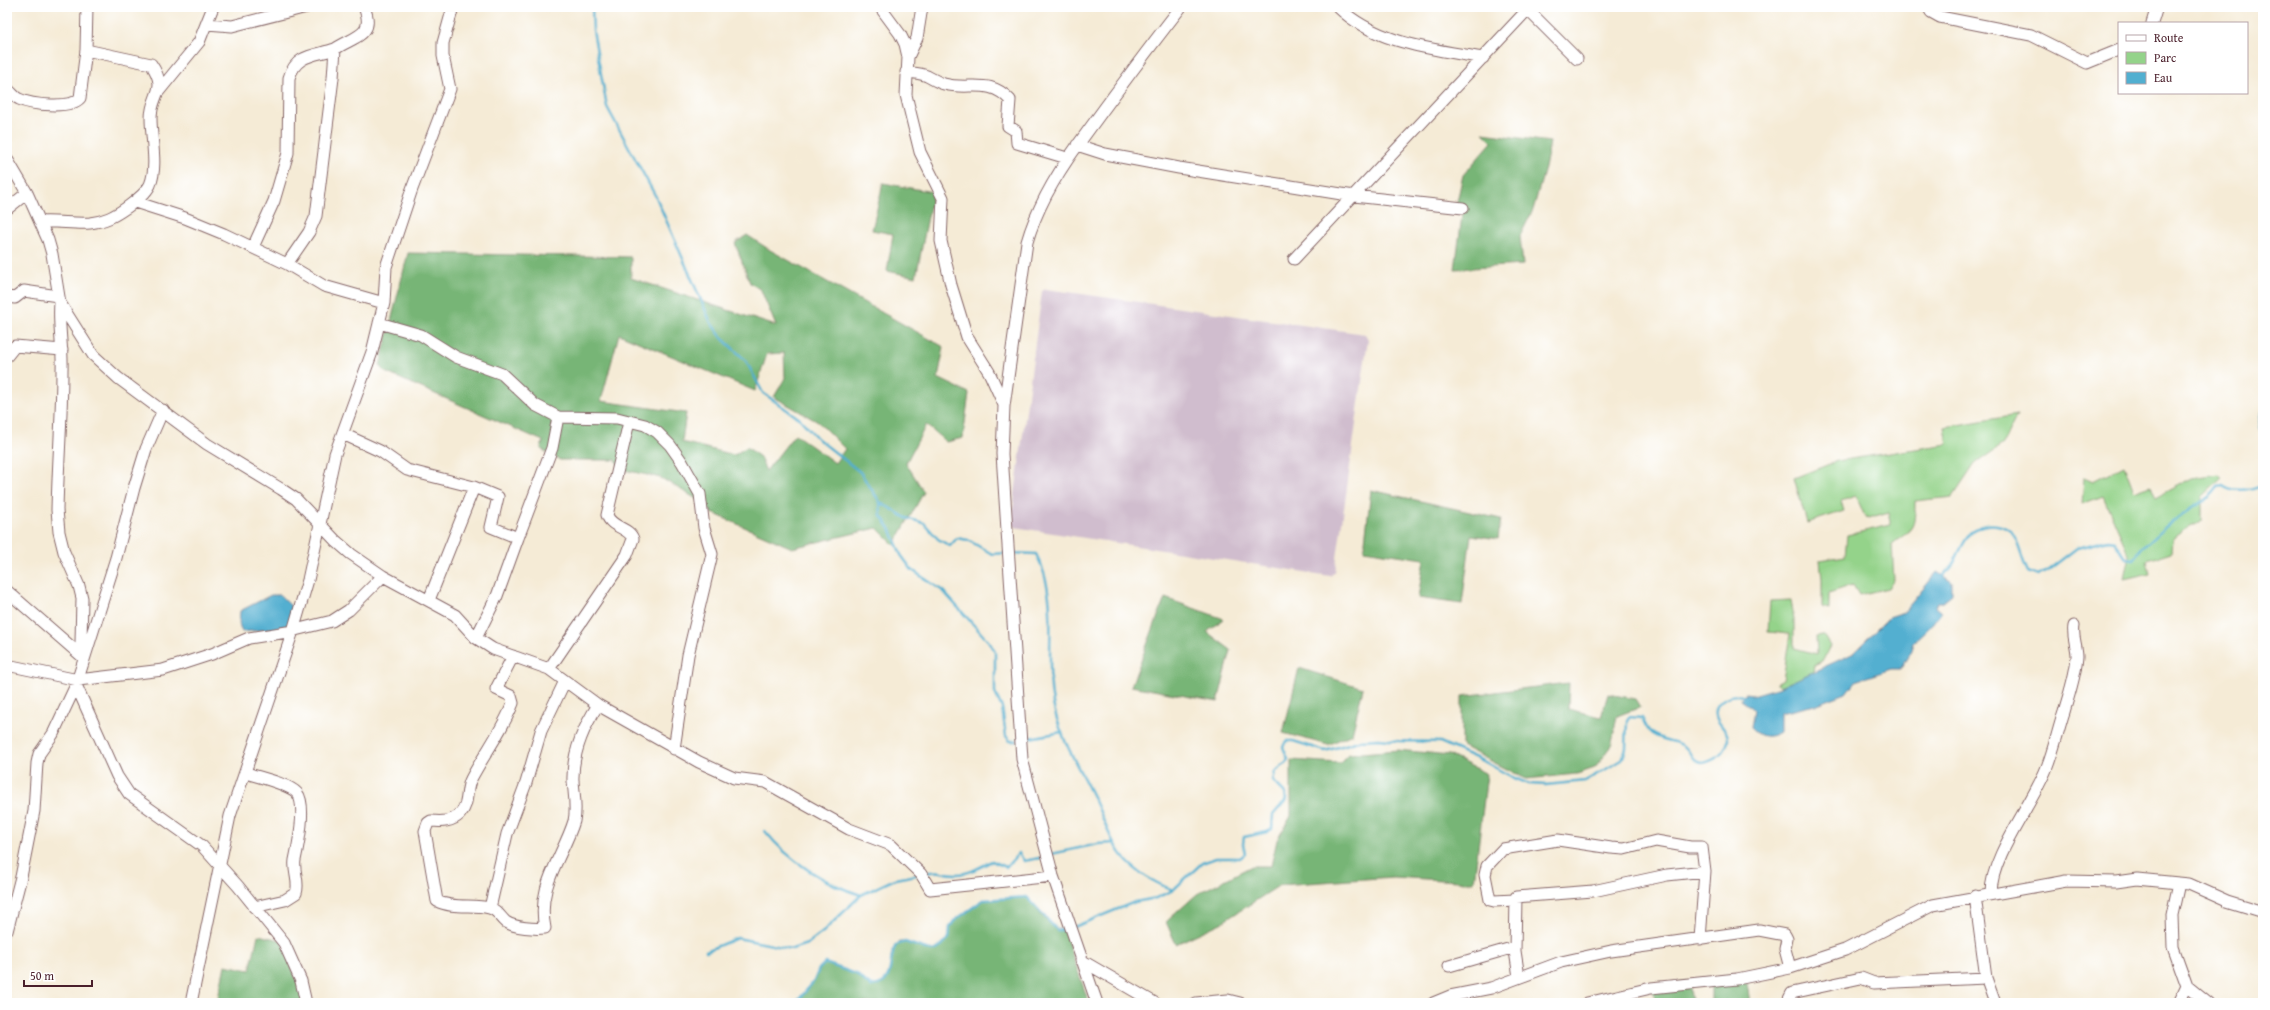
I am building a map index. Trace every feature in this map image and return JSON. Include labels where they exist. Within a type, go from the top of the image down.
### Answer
[{"type":"street","points":[[7,89],[20,100],[31,103],[65,105],[77,102],[80,98],[86,50],[87,7]]},
{"type":"street","points":[[159,91],[199,42],[213,7]]},
{"type":"street","points":[[207,24],[232,26],[308,7]]},
{"type":"street","points":[[253,247],[274,201],[288,153],[289,78],[292,68],[296,61],[335,49],[355,38],[367,28],[369,21],[364,7]]},
{"type":"street","points":[[191,1003],[230,816],[293,631],[322,524],[335,454],[372,352],[384,303],[386,268],[412,189],[450,89],[443,56],[444,43],[453,7]]},
{"type":"street","points":[[880,7],[900,34],[908,57]]},
{"type":"street","points":[[922,7],[917,38],[908,57],[906,72],[906,95],[920,152],[942,198],[941,241],[951,285],[967,337],[989,372],[1004,406]]},
{"type":"street","points":[[1097,1003],[1053,876],[1022,759],[1002,454],[1004,406],[1027,242],[1034,216],[1067,158],[1095,118],[1181,7]]},
{"type":"street","points":[[1338,7],[1356,23],[1393,40],[1483,58]]},
{"type":"street","points":[[1928,7],[1931,12],[1940,17],[2031,35],[2087,63],[2118,50]]},
{"type":"street","points":[[2152,22],[2157,7]]},
{"type":"street","points":[[1294,259],[1528,8],[1577,59]]},
{"type":"street","points":[[287,264],[309,232],[316,216],[333,78],[335,49]]},
{"type":"street","points":[[41,222],[58,221],[88,223],[109,220],[134,202],[150,185],[153,163],[151,116],[159,91],[159,77],[151,64],[86,50]]},
{"type":"street","points":[[906,72],[923,75],[944,84],[966,87],[988,86],[1003,93],[1010,100],[1008,126],[1016,131],[1017,143],[1067,158]]},
{"type":"street","points":[[1077,145],[1105,154],[1179,168],[1354,196],[1463,208]]},
{"type":"street","points":[[7,159],[27,193],[41,222],[52,254],[59,299],[62,350],[61,436],[56,510],[64,552],[78,581],[82,598],[81,642],[85,654]]},
{"type":"street","points":[[7,208],[27,193]]},
{"type":"street","points":[[134,202],[185,218],[253,247],[287,264],[324,286],[384,303]]},
{"type":"street","points":[[7,297],[15,298],[24,291],[59,299],[93,355],[118,378],[207,444],[282,489],[322,524],[341,546],[383,576],[455,615],[476,638],[493,649],[549,669],[598,705],[674,749],[734,778],[757,779],[773,785],[850,829],[891,846],[921,874],[930,889],[1053,876]]},
{"type":"street","points":[[379,323],[420,335],[456,357],[502,374],[535,405],[558,417],[617,418],[646,425],[657,432],[670,445],[682,462],[700,494],[704,528],[712,554],[688,655],[674,749]]},
{"type":"street","points":[[7,356],[15,346],[62,350]]},
{"type":"street","points":[[7,931],[21,877],[34,811],[37,763],[40,754],[53,734],[77,683],[118,552],[146,449],[163,410]]},
{"type":"street","points":[[476,638],[497,596],[552,448],[558,417]]},
{"type":"street","points":[[549,669],[627,555],[633,539],[631,534],[612,523],[607,515],[629,422]]},
{"type":"street","points":[[343,434],[380,451],[407,470],[474,487],[499,498],[491,528],[518,538]]},
{"type":"street","points":[[429,600],[474,487]]},
{"type":"street","points":[[7,665],[77,683],[164,670],[249,638],[293,631],[332,621],[344,614],[367,594],[383,576]]},
{"type":"street","points":[[7,591],[85,654]]},
{"type":"street","points":[[1991,893],[1991,883],[1995,869],[2020,818],[2035,794],[2052,752],[2075,675],[2077,655],[2074,626]]},
{"type":"street","points":[[513,656],[496,689],[510,696],[513,703],[470,780],[465,806],[453,819],[428,823],[425,831],[437,901],[444,904],[490,908],[506,922],[513,925],[529,928],[545,928],[542,913],[548,886],[555,861],[574,820],[575,811],[573,779],[577,747],[588,720],[598,705]]},
{"type":"street","points":[[490,908],[507,834],[526,783],[541,731],[565,681]]},
{"type":"street","points":[[77,683],[117,776],[129,794],[202,846],[254,907],[284,943],[301,980],[306,1003]]},
{"type":"street","points":[[246,772],[290,788],[300,798],[301,809],[299,844],[294,869],[297,881],[296,893],[285,900],[254,907]]},
{"type":"street","points":[[1700,940],[1705,871],[1702,847],[1700,846],[1690,847],[1656,841],[1624,848],[1611,848],[1558,840],[1503,849],[1487,866],[1485,875],[1490,900],[1515,900],[1519,896],[1593,891],[1667,875],[1705,871]]},
{"type":"street","points":[[1587,1003],[1651,988],[1737,979],[1790,968],[1846,950],[1933,905],[1991,893],[2066,881],[2116,882],[2137,879],[2189,884],[2241,907],[2263,912]]},
{"type":"street","points":[[2179,883],[2172,915],[2173,947],[2187,986],[2208,1003]]},
{"type":"street","points":[[1975,896],[1986,978],[1995,1003]]},
{"type":"street","points":[[1515,900],[1515,947],[1519,977]]},
{"type":"street","points":[[1433,1003],[1450,1000],[1491,988],[1561,962],[1611,951],[1700,940],[1759,930],[1785,935],[1787,939],[1785,949],[1790,968]]},
{"type":"street","points":[[1449,966],[1515,947]]},
{"type":"street","points":[[1081,960],[1155,1003]]},
{"type":"street","points":[[1789,1000],[1792,993],[1861,978],[1874,983],[1986,978]]},
{"type":"street","points":[[2179,1003],[2187,986]]},
{"type":"street","points":[[1196,1003],[1228,1000],[1240,1003]]},
{"type":"shaded area","points":[[1046,289],[1365,334],[1368,339],[1335,572],[1330,576],[1014,527],[1011,524],[1042,291]]},
{"type":"green space","points":[[1483,133],[1550,142],[1545,168],[1533,210],[1520,236],[1523,265],[1455,269],[1462,216],[1467,208],[1456,206],[1463,175],[1492,142]]},
{"type":"green space","points":[[883,183],[933,192],[916,277],[887,271],[893,234],[872,230]]},
{"type":"green space","points":[[747,235],[770,250],[944,347],[938,378],[969,393],[963,438],[946,442],[926,425],[906,463],[924,492],[894,545],[877,528],[792,548],[701,508],[700,501],[661,478],[620,469],[616,460],[560,460],[541,449],[543,441],[385,372],[380,365],[408,253],[631,257],[631,278],[776,326],[761,290],[750,283],[735,243]],"holes":[[[619,334],[755,391],[767,354],[784,353],[785,378],[774,397],[818,422],[845,449],[835,463],[795,434],[766,471],[760,457],[747,447],[734,455],[682,442],[686,413],[601,401]]]},
{"type":"green space","points":[[2017,415],[2003,444],[1975,464],[1953,497],[1915,501],[1914,523],[1912,527],[1892,544],[1894,580],[1888,588],[1859,595],[1853,585],[1829,593],[1829,609],[1822,607],[1820,560],[1845,556],[1847,535],[1891,525],[1888,512],[1866,519],[1856,496],[1841,501],[1844,511],[1807,523],[1794,478],[1837,461],[1948,444],[1945,427]]},
{"type":"green space","points":[[2124,465],[2134,491],[2151,485],[2156,497],[2192,478],[2219,474],[2222,478],[2202,497],[2202,522],[2186,529],[2173,539],[2172,552],[2147,560],[2150,573],[2124,579],[2129,555],[2103,496],[2082,504],[2084,477],[2093,481]]},
{"type":"green space","points":[[1371,490],[1501,519],[1498,539],[1471,535],[1462,604],[1418,598],[1424,559],[1364,550]]},
{"type":"green space","points":[[1165,598],[1224,619],[1207,632],[1231,650],[1218,702],[1131,686]]},
{"type":"green space","points":[[1791,600],[1794,619],[1794,648],[1817,654],[1816,636],[1823,635],[1830,646],[1822,661],[1814,665],[1813,672],[1780,687],[1776,684],[1783,680],[1790,634],[1768,632],[1770,601]]},
{"type":"green space","points":[[1299,668],[1363,688],[1352,734],[1328,745],[1283,733]]},
{"type":"green space","points":[[1569,683],[1568,709],[1601,717],[1608,694],[1636,699],[1641,707],[1617,716],[1611,747],[1595,768],[1577,774],[1526,779],[1462,746],[1462,696]]},
{"type":"green space","points":[[1398,750],[1449,755],[1487,774],[1474,882],[1393,877],[1280,885],[1221,923],[1176,944],[1166,922],[1197,894],[1252,866],[1271,866],[1277,840],[1291,816],[1291,760],[1340,763],[1349,754]]},
{"type":"green space","points":[[1027,897],[1048,922],[1064,931],[1089,1003],[796,1003],[814,981],[819,969],[825,963],[856,974],[870,986],[880,984],[886,981],[889,975],[892,954],[900,942],[905,942],[932,951],[938,949],[949,938],[950,927],[954,921],[983,900]]},
{"type":"green space","points":[[258,935],[281,940],[306,1003],[217,1003],[225,965],[250,970]]},
{"type":"green space","points":[[1689,981],[1692,1003],[1655,1003],[1653,986]]},
{"type":"green space","points":[[1712,981],[1747,983],[1750,1003],[1712,1003]]},
{"type":"water","points":[[1937,572],[1952,582],[1952,594],[1942,602],[1937,602],[1935,607],[1941,612],[1929,628],[1913,643],[1911,650],[1900,669],[1891,669],[1855,681],[1846,693],[1815,705],[1780,713],[1780,732],[1772,736],[1761,735],[1751,728],[1754,709],[1741,700],[1745,694],[1753,695],[1780,687],[1852,654],[1889,617],[1904,612]]},
{"type":"water","points":[[271,595],[280,595],[295,610],[289,625],[273,629],[242,632],[239,624],[240,611]]},
{"type":"waterway","points":[[592,7],[593,30],[607,107],[656,197],[711,323],[723,339],[746,361],[763,393],[800,419],[818,439],[860,472],[880,502],[906,518],[924,523],[938,539],[950,546],[957,538],[968,540],[992,554],[1006,553]]},
{"type":"waterway","points":[[2263,410],[2259,422],[2263,434]]},
{"type":"waterway","points":[[1941,578],[1953,564],[1969,535],[1981,526],[1992,524],[2002,526],[2011,532],[2028,572],[2038,576],[2077,548],[2108,540],[2114,541],[2126,558],[2133,559],[2169,524],[2196,504],[2209,497],[2218,487],[2223,486],[2232,490],[2243,491],[2254,489],[2263,485]]},
{"type":"waterway","points":[[880,502],[881,516],[890,528],[901,555],[912,570],[943,591],[990,643],[995,652],[995,693],[1002,708],[1006,736],[1010,741],[1017,741]]},
{"type":"waterway","points":[[1011,553],[1036,554],[1043,571],[1048,588],[1050,606],[1050,679],[1055,711],[1064,738],[1096,803],[1111,838],[1123,857],[1134,868],[1159,884],[1173,890]]},
{"type":"waterway","points":[[1074,927],[1135,902],[1156,898],[1173,890],[1202,863],[1216,858],[1240,858],[1245,854],[1243,844],[1244,837],[1267,832],[1272,829],[1273,815],[1286,800],[1285,793],[1273,781],[1275,772],[1286,763],[1288,759],[1283,747],[1286,741],[1293,741],[1325,751],[1362,740],[1379,739],[1440,742],[1529,784],[1546,785],[1585,781],[1622,760],[1626,748],[1627,720],[1629,717],[1642,718],[1651,733],[1659,738],[1685,747],[1696,761],[1703,763],[1710,761],[1721,754],[1726,748],[1728,740],[1728,736],[1716,716],[1718,705],[1721,701],[1730,696],[1740,695],[1745,697]]},
{"type":"waterway","points":[[1024,739],[1062,732]]},
{"type":"waterway","points":[[765,831],[796,862],[834,885],[861,895],[895,879],[916,875]]},
{"type":"waterway","points":[[1051,854],[1098,844],[1115,843]]},
{"type":"waterway","points":[[925,873],[935,871],[961,874],[974,870],[992,861],[1006,867],[1019,853],[1024,861],[1045,857]]},
{"type":"waterway","points":[[706,951],[737,938],[792,949],[807,944],[823,932],[861,895]]},
{"type":"waterway","points":[[796,1003],[814,981],[819,969],[825,963],[856,974],[871,986],[879,985],[888,977],[893,952],[896,945],[905,942],[932,951],[938,949],[949,938],[950,927],[954,921],[983,900],[1027,897],[1057,930],[1067,930]]}]
